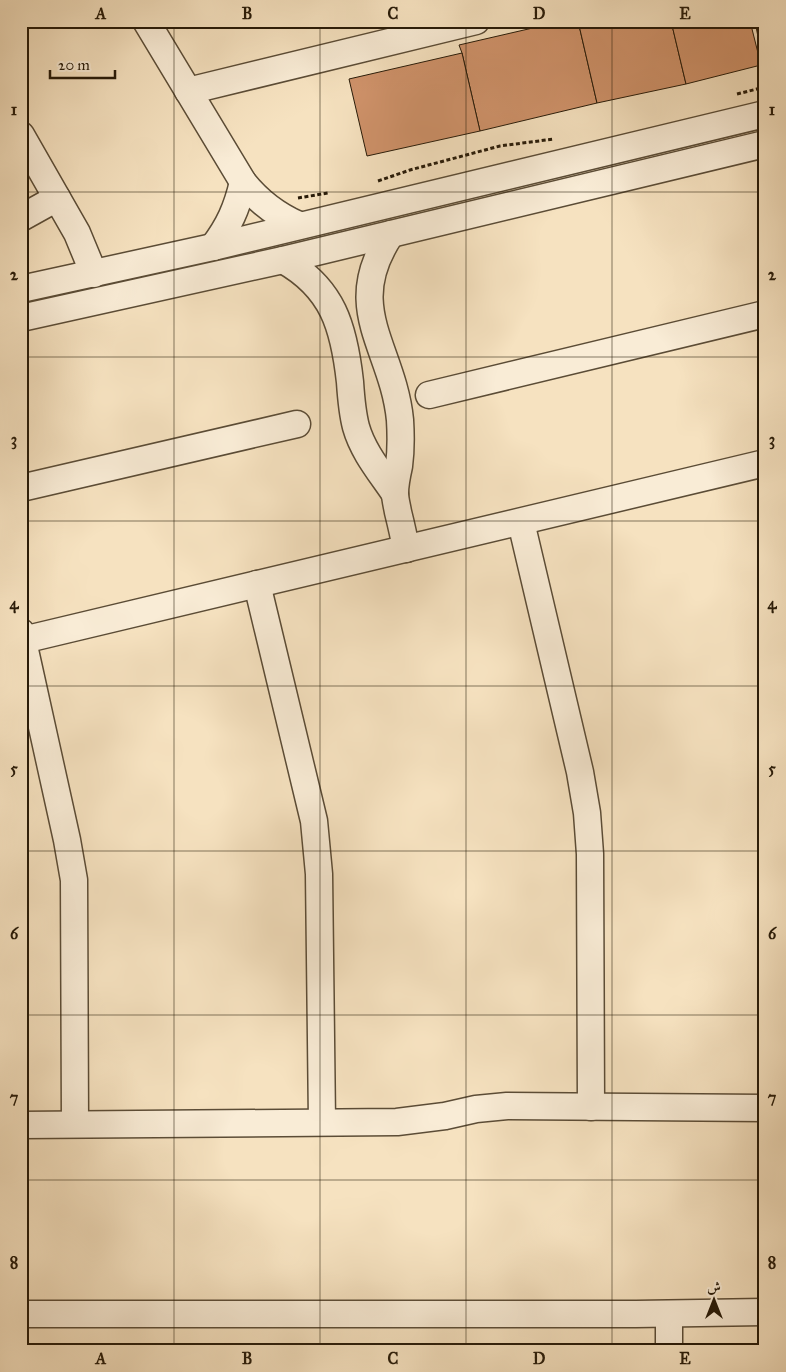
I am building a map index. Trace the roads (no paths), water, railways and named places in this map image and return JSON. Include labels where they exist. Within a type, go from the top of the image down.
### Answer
[{"type":"street","points":[[146,21],[243,182],[262,203],[286,220],[299,225]]},
{"type":"street","points":[[188,91],[476,21]]},
{"type":"street","points":[[21,289],[213,247],[765,114]]},
{"type":"street","points":[[21,135],[77,233],[94,274]]},
{"type":"street","points":[[21,318],[283,260],[765,144]]},
{"type":"street","points":[[213,247],[232,218],[240,197],[243,182]]},
{"type":"street","points":[[24,209],[57,198]]},
{"type":"street","points":[[392,234],[382,248],[376,263],[371,279],[369,296],[374,328],[397,402],[400,419],[400,458],[395,494],[406,549]]},
{"type":"street","points":[[283,260],[307,276],[317,286],[331,306],[342,337],[352,412],[361,442],[395,494]]},
{"type":"street","points":[[429,395],[765,314]]},
{"type":"street","points":[[349,380],[388,371]]},
{"type":"street","points":[[21,488],[297,424]]},
{"type":"street","points":[[75,1124],[74,880],[22,636],[257,584],[765,463]]},
{"type":"street","points":[[521,522],[580,772],[587,812],[590,854],[591,1107]]},
{"type":"street","points":[[257,584],[314,821],[320,874],[322,1122]]},
{"type":"street","points":[[21,1125],[397,1122],[507,1106],[765,1108]]},
{"type":"street","points":[[21,1314],[669,1314],[765,1312]]},
{"type":"street","points":[[669,1314],[669,1351]]}]
